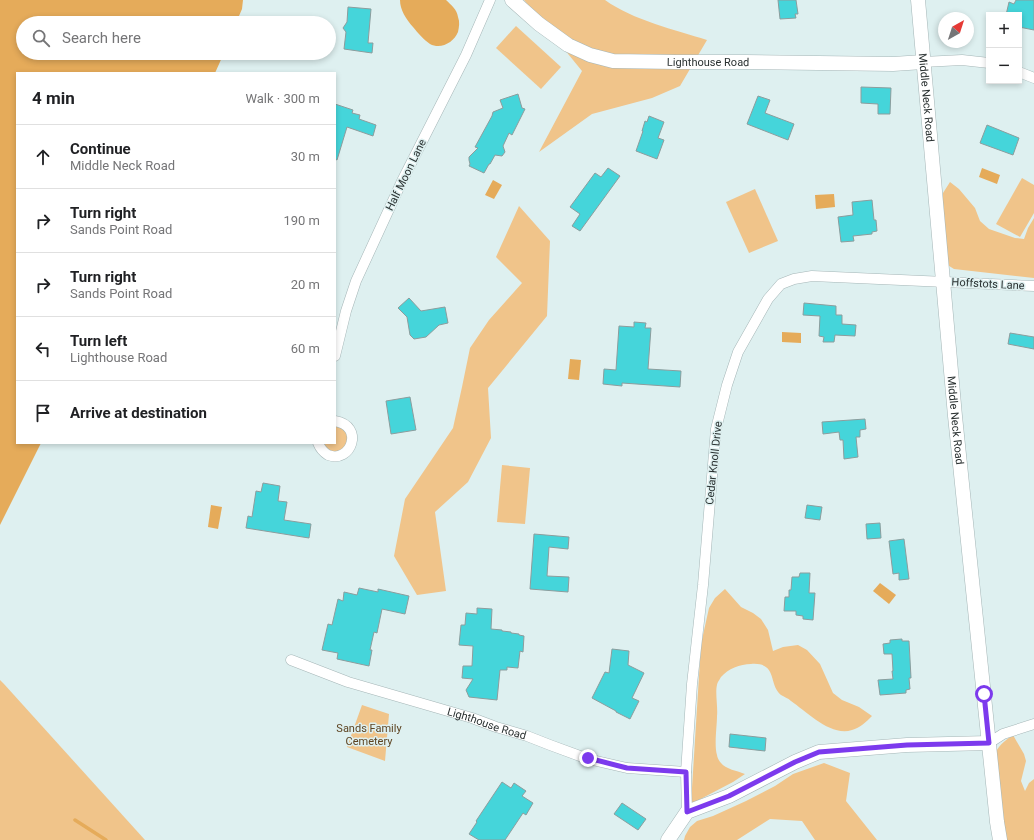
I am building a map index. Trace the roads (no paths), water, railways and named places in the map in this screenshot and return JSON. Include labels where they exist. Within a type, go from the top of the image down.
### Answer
[{"type":"street","name":"Half Moon Lane","points":[[336,352],[346,311],[356,281],[402,180],[466,55],[490,0]]},
{"type":"street","name":"Lighthouse Road","points":[[512,0],[539,24],[568,45],[590,56],[614,60],[893,64],[923,62]]},
{"type":"street","name":"Middle Neck Road","points":[[918,0],[955,416],[1000,840]]},
{"type":"street","points":[[923,62],[962,60],[986,63]]},
{"type":"street","points":[[1022,73],[1034,78]]},
{"type":"street","name":"Cedar Knoll Drive","points":[[687,812],[686,772],[692,684],[703,585],[716,428],[726,386],[738,352],[768,299],[781,284],[794,279],[812,276],[942,282]]},
{"type":"street","name":"Hoffstots Lane","points":[[942,282],[1034,286]]},
{"type":"street","points":[[318,444],[322,451],[333,456],[339,456],[348,450],[352,440],[350,429],[341,422],[336,421]]},
{"type":"street","name":"Lighthouse Road","points":[[291,660],[348,682],[472,718],[588,758],[627,768],[686,772]]},
{"type":"street","points":[[668,840],[687,812],[729,796],[795,762],[819,752],[907,745],[989,743],[1003,734],[1034,724]]},
{"type":"waterway","points":[[75,820],[106,840]]},
{"type":"park label","name":"Sands Family Cemetery","points":[[369,734]]}]
